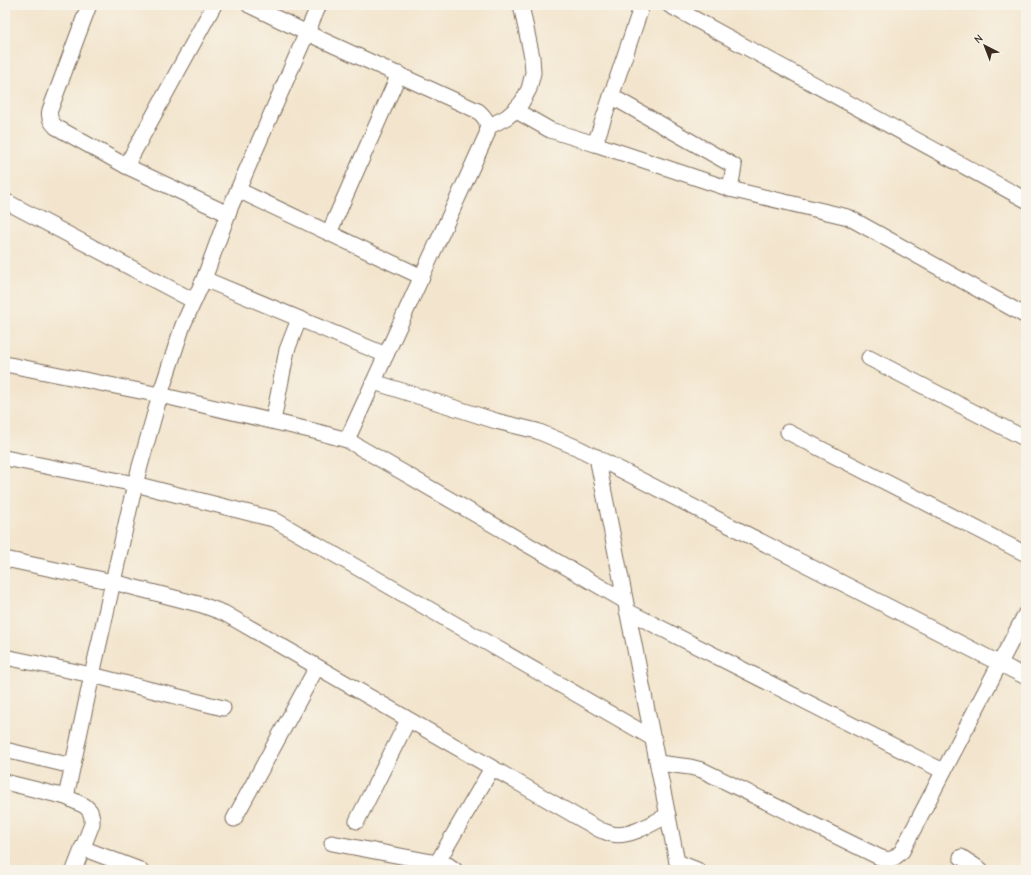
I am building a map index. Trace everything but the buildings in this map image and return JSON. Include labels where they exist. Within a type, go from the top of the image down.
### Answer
[{"type":"street","points":[[89,5],[50,110],[50,120],[56,127],[126,166],[228,214]]},
{"type":"street","points":[[126,166],[214,5]]},
{"type":"street","points":[[249,5],[478,111],[484,116],[488,127],[487,134],[347,440]]},
{"type":"street","points":[[66,797],[135,484],[160,396],[183,325],[204,279],[228,214],[319,5]]},
{"type":"street","points":[[488,127],[507,117],[515,110],[522,102],[529,89],[532,73],[532,57],[521,5]]},
{"type":"street","points":[[594,144],[642,5]]},
{"type":"street","points":[[669,5],[1026,200]]},
{"type":"street","points":[[328,233],[399,74]]},
{"type":"street","points":[[611,96],[734,166],[730,189]]},
{"type":"street","points":[[515,110],[550,130],[730,189],[848,217],[1026,316]]},
{"type":"street","points":[[238,190],[422,277]]},
{"type":"street","points":[[5,201],[194,301]]},
{"type":"street","points":[[204,279],[386,355]]},
{"type":"street","points":[[273,421],[287,350],[300,319]]},
{"type":"street","points":[[869,358],[1026,439]]},
{"type":"street","points":[[5,364],[273,421],[347,440],[626,606],[943,771]]},
{"type":"street","points":[[374,382],[496,421],[537,431],[566,442],[1026,677]]},
{"type":"street","points":[[788,432],[1026,554]]},
{"type":"street","points":[[597,457],[654,739],[677,866],[697,870]]},
{"type":"street","points":[[5,458],[135,484],[273,519],[654,739]]},
{"type":"street","points":[[5,559],[113,582],[202,605],[224,613],[600,830],[612,834],[623,835],[637,831],[668,815]]},
{"type":"street","points":[[658,763],[702,770],[879,857],[888,860],[895,858],[902,851],[1026,613]]},
{"type":"street","points":[[5,657],[92,675],[223,708]]},
{"type":"street","points":[[234,819],[317,667]]},
{"type":"street","points":[[357,821],[408,720]]},
{"type":"street","points":[[5,750],[72,766]]},
{"type":"street","points":[[437,863],[492,768]]},
{"type":"street","points":[[5,782],[66,797],[86,806],[90,811],[92,824],[74,870]]},
{"type":"street","points":[[332,843],[448,865],[456,870]]},
{"type":"street","points":[[82,848],[140,870]]},
{"type":"street","points":[[961,857],[981,870]]}]
